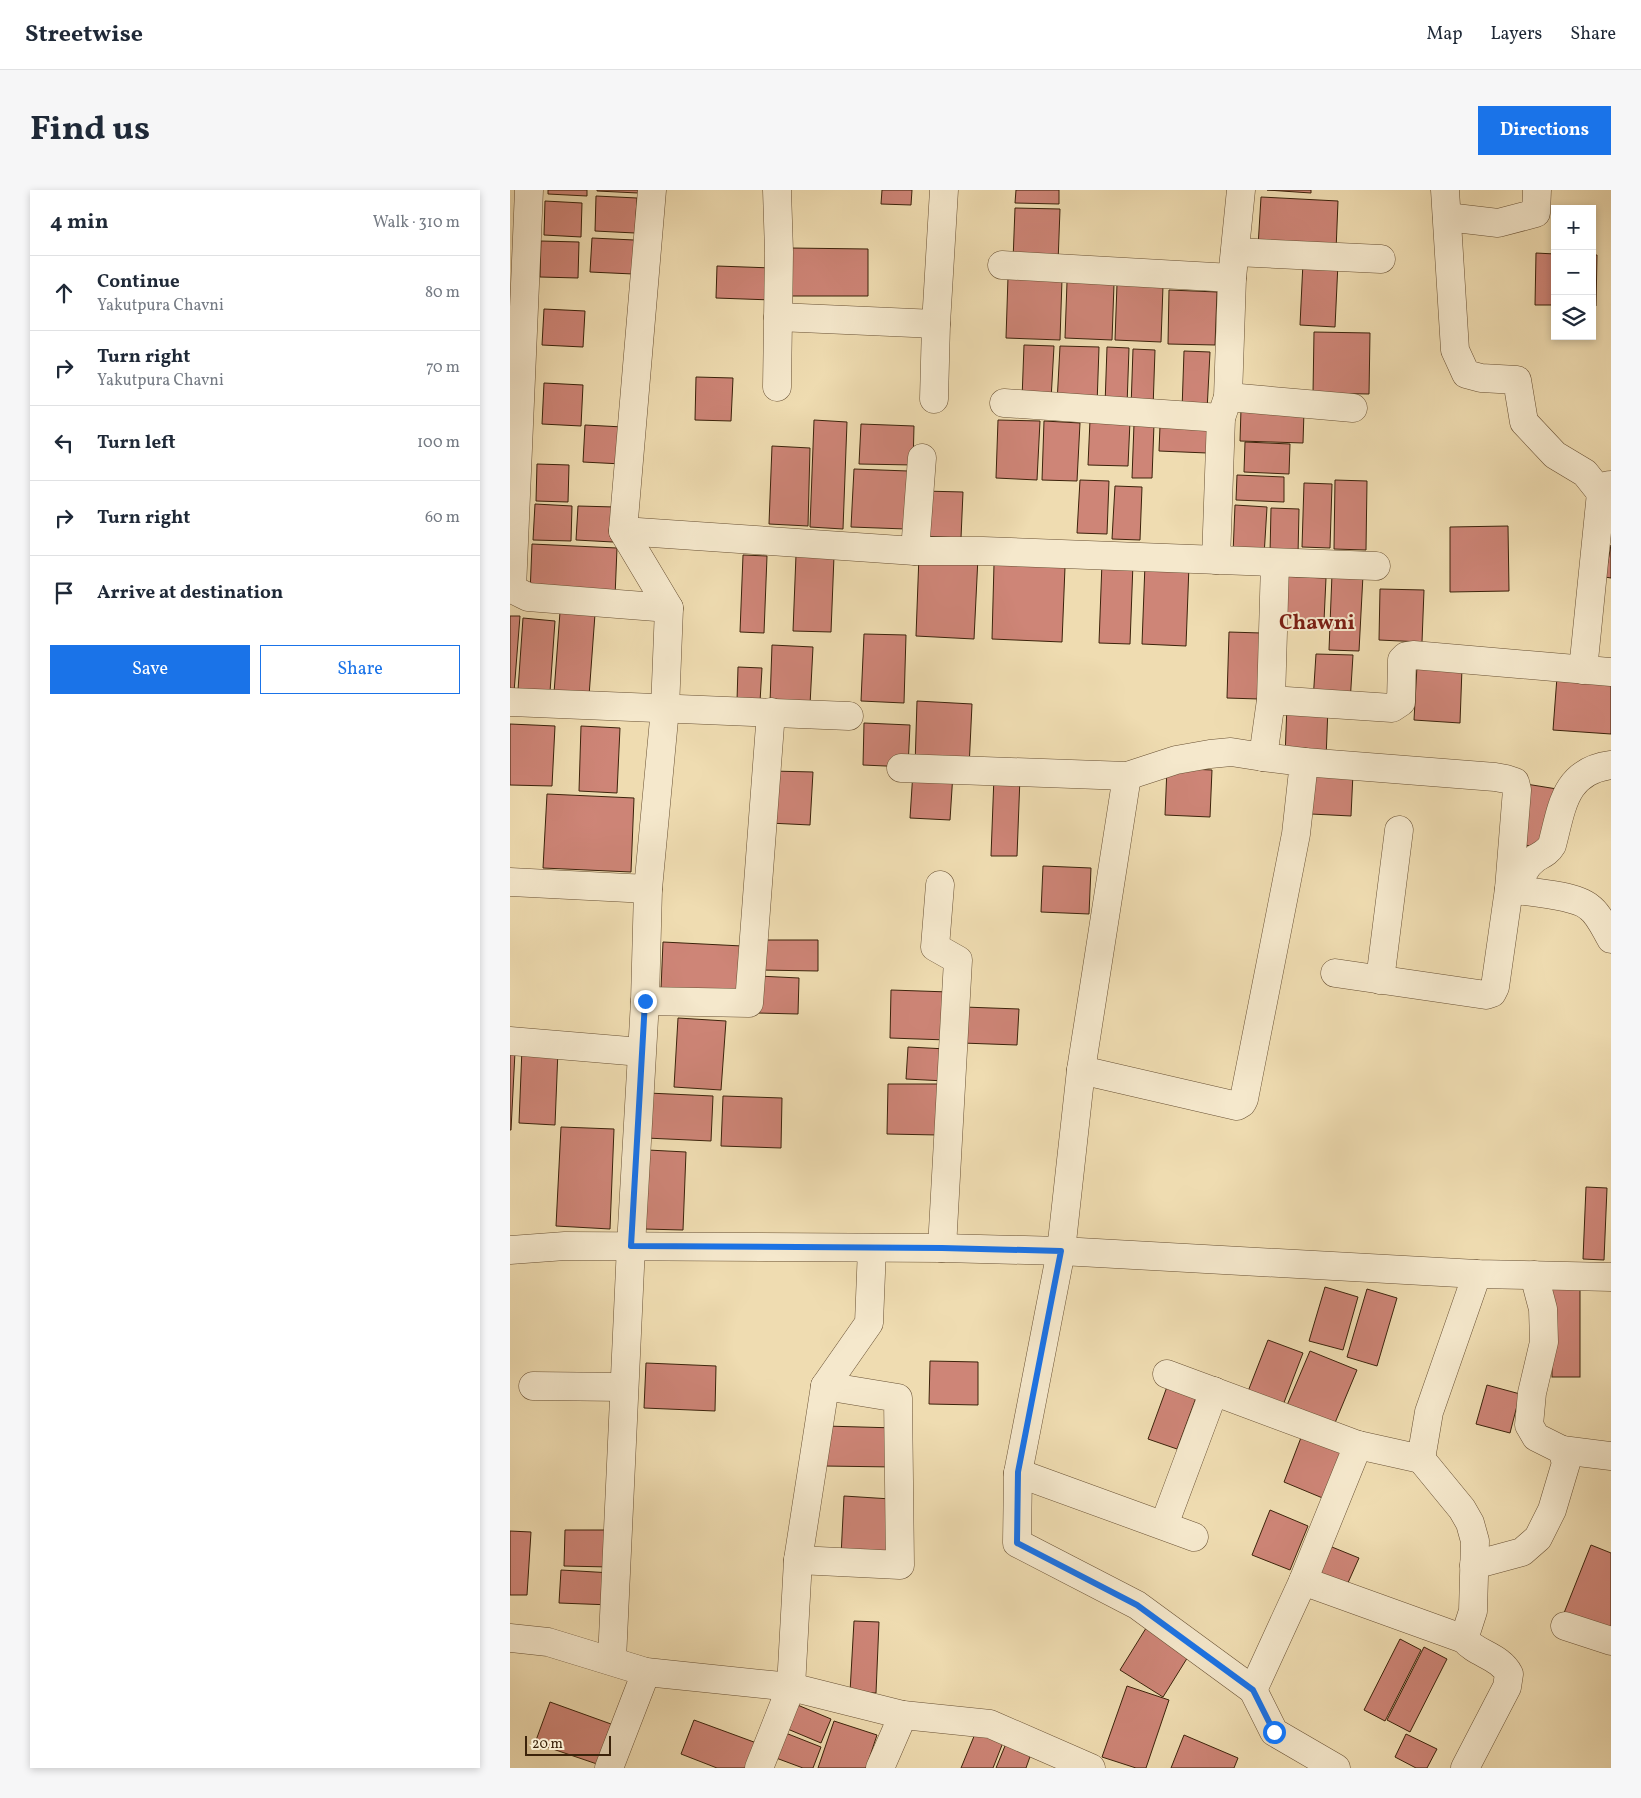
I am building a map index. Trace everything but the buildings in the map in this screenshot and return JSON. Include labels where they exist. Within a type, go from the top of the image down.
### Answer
[{"type":"street","points":[[529,190],[516,368],[512,589],[528,597],[670,608]]},
{"type":"street","points":[[612,1660],[631,1246],[645,1001],[648,889],[665,709],[670,608],[623,531],[652,190]]},
{"type":"street","points":[[776,190],[779,252],[777,387]]},
{"type":"street","points":[[934,399],[936,324],[944,190]]},
{"type":"street","points":[[1216,560],[1224,408],[1241,190]]},
{"type":"street","points":[[1445,190],[1455,350],[1461,365],[1466,374],[1481,378],[1517,380],[1524,422],[1554,455],[1585,473],[1606,489],[1583,670]]},
{"type":"street","points":[[1447,217],[1498,223],[1508,222],[1536,213],[1537,190]]},
{"type":"street","points":[[1002,265],[1234,265],[1381,258]]},
{"type":"street","points":[[778,317],[936,324]]},
{"type":"street","points":[[1004,403],[1224,408],[1353,408]]},
{"type":"street","points":[[915,551],[922,458]]},
{"type":"street","points":[[623,531],[915,551],[984,551],[1376,566]]},
{"type":"street","points":[[1263,757],[1271,700],[1275,563]]},
{"type":"street","points":[[1271,700],[1392,708],[1401,702],[1402,660],[1406,656],[1413,655],[1611,672]]},
{"type":"street","points":[[510,702],[850,716]]},
{"type":"street","points":[[645,1001],[749,1003],[771,712]]},
{"type":"street","points":[[900,768],[1126,776],[1176,760],[1231,752],[1304,762],[1495,777],[1515,782],[1514,890],[1496,982],[1492,993],[1486,995],[1335,973]]},
{"type":"street","points":[[1080,1070],[1237,1106],[1242,1103],[1296,834],[1304,762]]},
{"type":"street","points":[[1514,890],[1526,866],[1548,852],[1552,845],[1566,796],[1574,782],[1595,769],[1611,766]]},
{"type":"street","points":[[1126,776],[1080,1070],[1061,1251],[1018,1472],[1017,1543],[1137,1605],[1253,1690],[1274,1732],[1336,1768]]},
{"type":"street","points":[[1380,980],[1399,830]]},
{"type":"street","points":[[510,882],[648,889]]},
{"type":"street","points":[[940,885],[935,947],[958,960],[942,1248]]},
{"type":"street","points":[[1514,890],[1576,900],[1590,907],[1611,939]]},
{"type":"street","points":[[510,1041],[641,1052]]},
{"type":"street","points":[[510,1250],[565,1246],[942,1248],[1061,1251],[1478,1274],[1611,1276]]},
{"type":"street","points":[[759,1768],[791,1688],[798,1560],[825,1386],[869,1322],[872,1248]]},
{"type":"street","points":[[1421,1459],[1429,1412],[1478,1274]]},
{"type":"street","points":[[1534,1275],[1543,1309],[1544,1342],[1532,1393],[1528,1425],[1536,1437],[1562,1450],[1611,1456]]},
{"type":"street","points":[[1167,1374],[1358,1446],[1421,1459],[1462,1509],[1470,1523],[1475,1541],[1473,1611],[1464,1639]]},
{"type":"street","points":[[533,1386],[624,1387]]},
{"type":"street","points":[[798,1560],[900,1565],[898,1398],[825,1386]]},
{"type":"street","points":[[1164,1525],[1214,1391]]},
{"type":"street","points":[[1253,1690],[1303,1581],[1358,1446]]},
{"type":"street","points":[[1474,1565],[1522,1552],[1538,1538],[1552,1510],[1566,1463],[1562,1450]]},
{"type":"street","points":[[1018,1472],[1194,1537]]},
{"type":"street","points":[[1303,1581],[1464,1639],[1472,1648],[1504,1665],[1509,1674],[1507,1687],[1465,1768]]},
{"type":"street","points":[[1565,1626],[1611,1641]]},
{"type":"street","points":[[510,1638],[548,1642],[612,1660],[646,1672],[791,1688],[903,1716],[990,1724],[1091,1768]]},
{"type":"street","points":[[609,1768],[646,1672]]},
{"type":"street","points":[[880,1768],[903,1716]]},
{"type":"district","name":"Chawni","points":[[1317,623]]},
{"type":"route","points":[[645,1001],[631,1246],[942,1248],[1061,1251],[1018,1472],[1017,1543],[1137,1605],[1253,1690],[1274,1732]]}]
